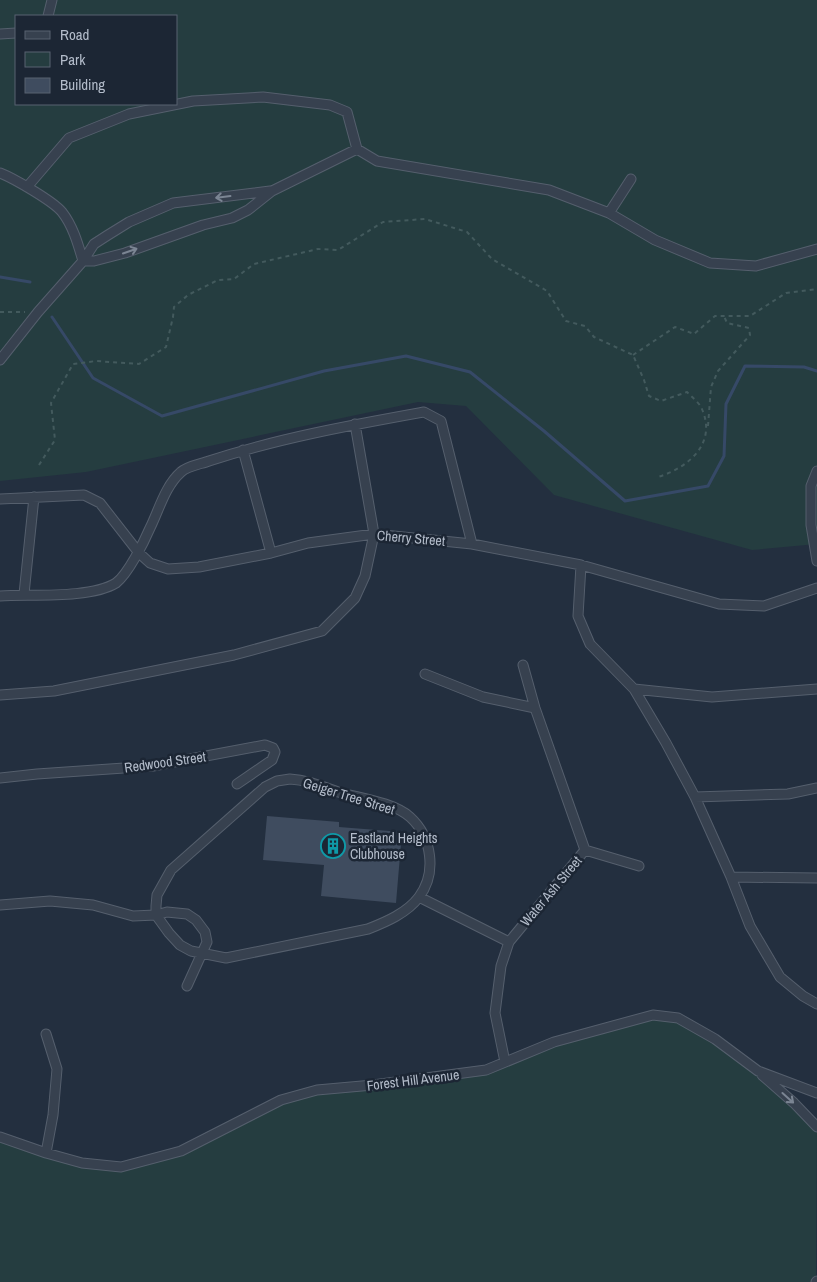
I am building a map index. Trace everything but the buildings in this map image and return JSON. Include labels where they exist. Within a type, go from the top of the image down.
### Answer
[{"type":"street","points":[[48,15],[52,0]]},
{"type":"street","points":[[0,34],[15,32]]},
{"type":"street","points":[[178,104],[193,101],[263,97],[330,105],[347,112],[357,149],[377,161],[549,190],[609,213],[654,240],[710,263],[756,266],[817,249]]},
{"type":"street","points":[[27,187],[69,138],[129,114],[173,105]]},
{"type":"street","points":[[83,261],[94,261],[125,253],[203,224],[232,218],[248,210],[272,191],[357,149]]},
{"type":"street","points":[[0,173],[27,187],[61,211],[76,239],[83,261]]},
{"type":"street","points":[[609,213],[631,179]]},
{"type":"street","points":[[0,360],[38,312],[83,261],[94,244],[108,234],[129,222],[174,203],[272,191]]},
{"type":"street","points":[[0,596],[24,594],[64,595],[101,589],[117,582],[139,553],[169,487],[182,470],[243,450],[355,424],[424,412],[441,422],[472,544]]},
{"type":"street","points":[[0,695],[54,691],[234,655],[322,631],[355,598],[366,576],[374,534],[355,424]]},
{"type":"street","points":[[243,450],[272,553]]},
{"type":"street","points":[[817,471],[811,486],[811,515],[817,561]]},
{"type":"street","name":"Cherry Street","points":[[0,499],[84,495],[100,503],[139,553],[150,563],[168,569],[199,567],[272,553],[308,543],[374,534],[472,544],[581,565],[719,604],[764,606],[817,588]]},
{"type":"street","points":[[24,594],[34,498]]},
{"type":"street","points":[[581,565],[578,616],[590,644],[634,689],[666,743],[695,797],[731,877],[750,926],[780,977],[803,996],[817,1004]]},
{"type":"street","name":"Water Ash Street","points":[[505,1062],[495,1013],[501,966],[509,942],[585,850],[535,708],[523,665]]},
{"type":"street","points":[[425,674],[483,697],[535,708]]},
{"type":"street","points":[[634,689],[712,697],[817,689]]},
{"type":"street","name":"Redwood Street","points":[[0,778],[153,766],[265,745],[273,748],[275,752],[272,760],[237,784]]},
{"type":"street","name":"Geiger Tree Street","points":[[290,779],[305,780],[337,792],[394,808],[409,816],[428,844],[431,862],[428,877],[419,897],[402,912],[386,922],[368,929],[226,958],[191,951],[180,944],[169,933],[156,915],[158,895],[171,870],[264,787],[276,781],[290,779]]},
{"type":"street","points":[[695,797],[788,794],[817,788]]},
{"type":"street","points":[[585,850],[639,866]]},
{"type":"street","points":[[731,877],[817,878]]},
{"type":"street","points":[[419,897],[509,942]]},
{"type":"street","points":[[0,905],[50,901],[93,905],[133,916],[178,912],[187,914],[196,920],[205,932],[207,942],[187,986]]},
{"type":"street","name":"Forest Hill Avenue","points":[[0,1137],[82,1163],[121,1167],[181,1151],[281,1100],[317,1090],[373,1085],[486,1070],[554,1042],[652,1015],[678,1018],[714,1039],[758,1071],[817,1093]]},
{"type":"street","points":[[46,1034],[57,1069],[53,1115],[46,1153]]},
{"type":"street","points":[[758,1071],[794,1103],[817,1127]]},
{"type":"path","points":[[39,465],[55,440],[51,403],[73,364],[96,361],[139,364],[166,347],[174,307],[188,296],[218,280],[234,279],[254,264],[318,249],[338,250],[383,222],[425,219],[467,232],[492,259],[548,291],[566,320],[585,326],[594,337],[633,355],[649,396],[661,401],[688,392],[700,406],[708,428]]},
{"type":"path","points":[[633,355],[675,327],[694,334],[715,316],[750,316],[786,293],[817,289]]},
{"type":"path","points":[[0,312],[38,312]]},
{"type":"path","points":[[658,477],[669,474],[682,466],[700,451],[708,428],[711,387],[718,371],[750,335],[749,328],[727,323],[724,316]]},
{"type":"green space","points":[[0,0],[817,0],[817,544],[752,550],[554,495],[466,406],[418,402],[86,472],[0,481]]},
{"type":"green space","points":[[653,1015],[678,1018],[758,1071],[817,1127],[816,1282],[0,1282],[0,1137],[46,1153],[121,1167],[155,1159],[317,1090],[486,1070],[554,1042]]},
{"type":"waterway","points":[[0,277],[30,282]]},
{"type":"waterway","points":[[52,317],[93,378],[162,416],[324,371],[406,356],[470,372],[544,431],[625,501],[708,486],[724,456],[726,404],[745,366],[804,367],[817,371]]},
{"type":"place","name":"Eastland Heights Clubhouse","points":[[333,846]]}]
